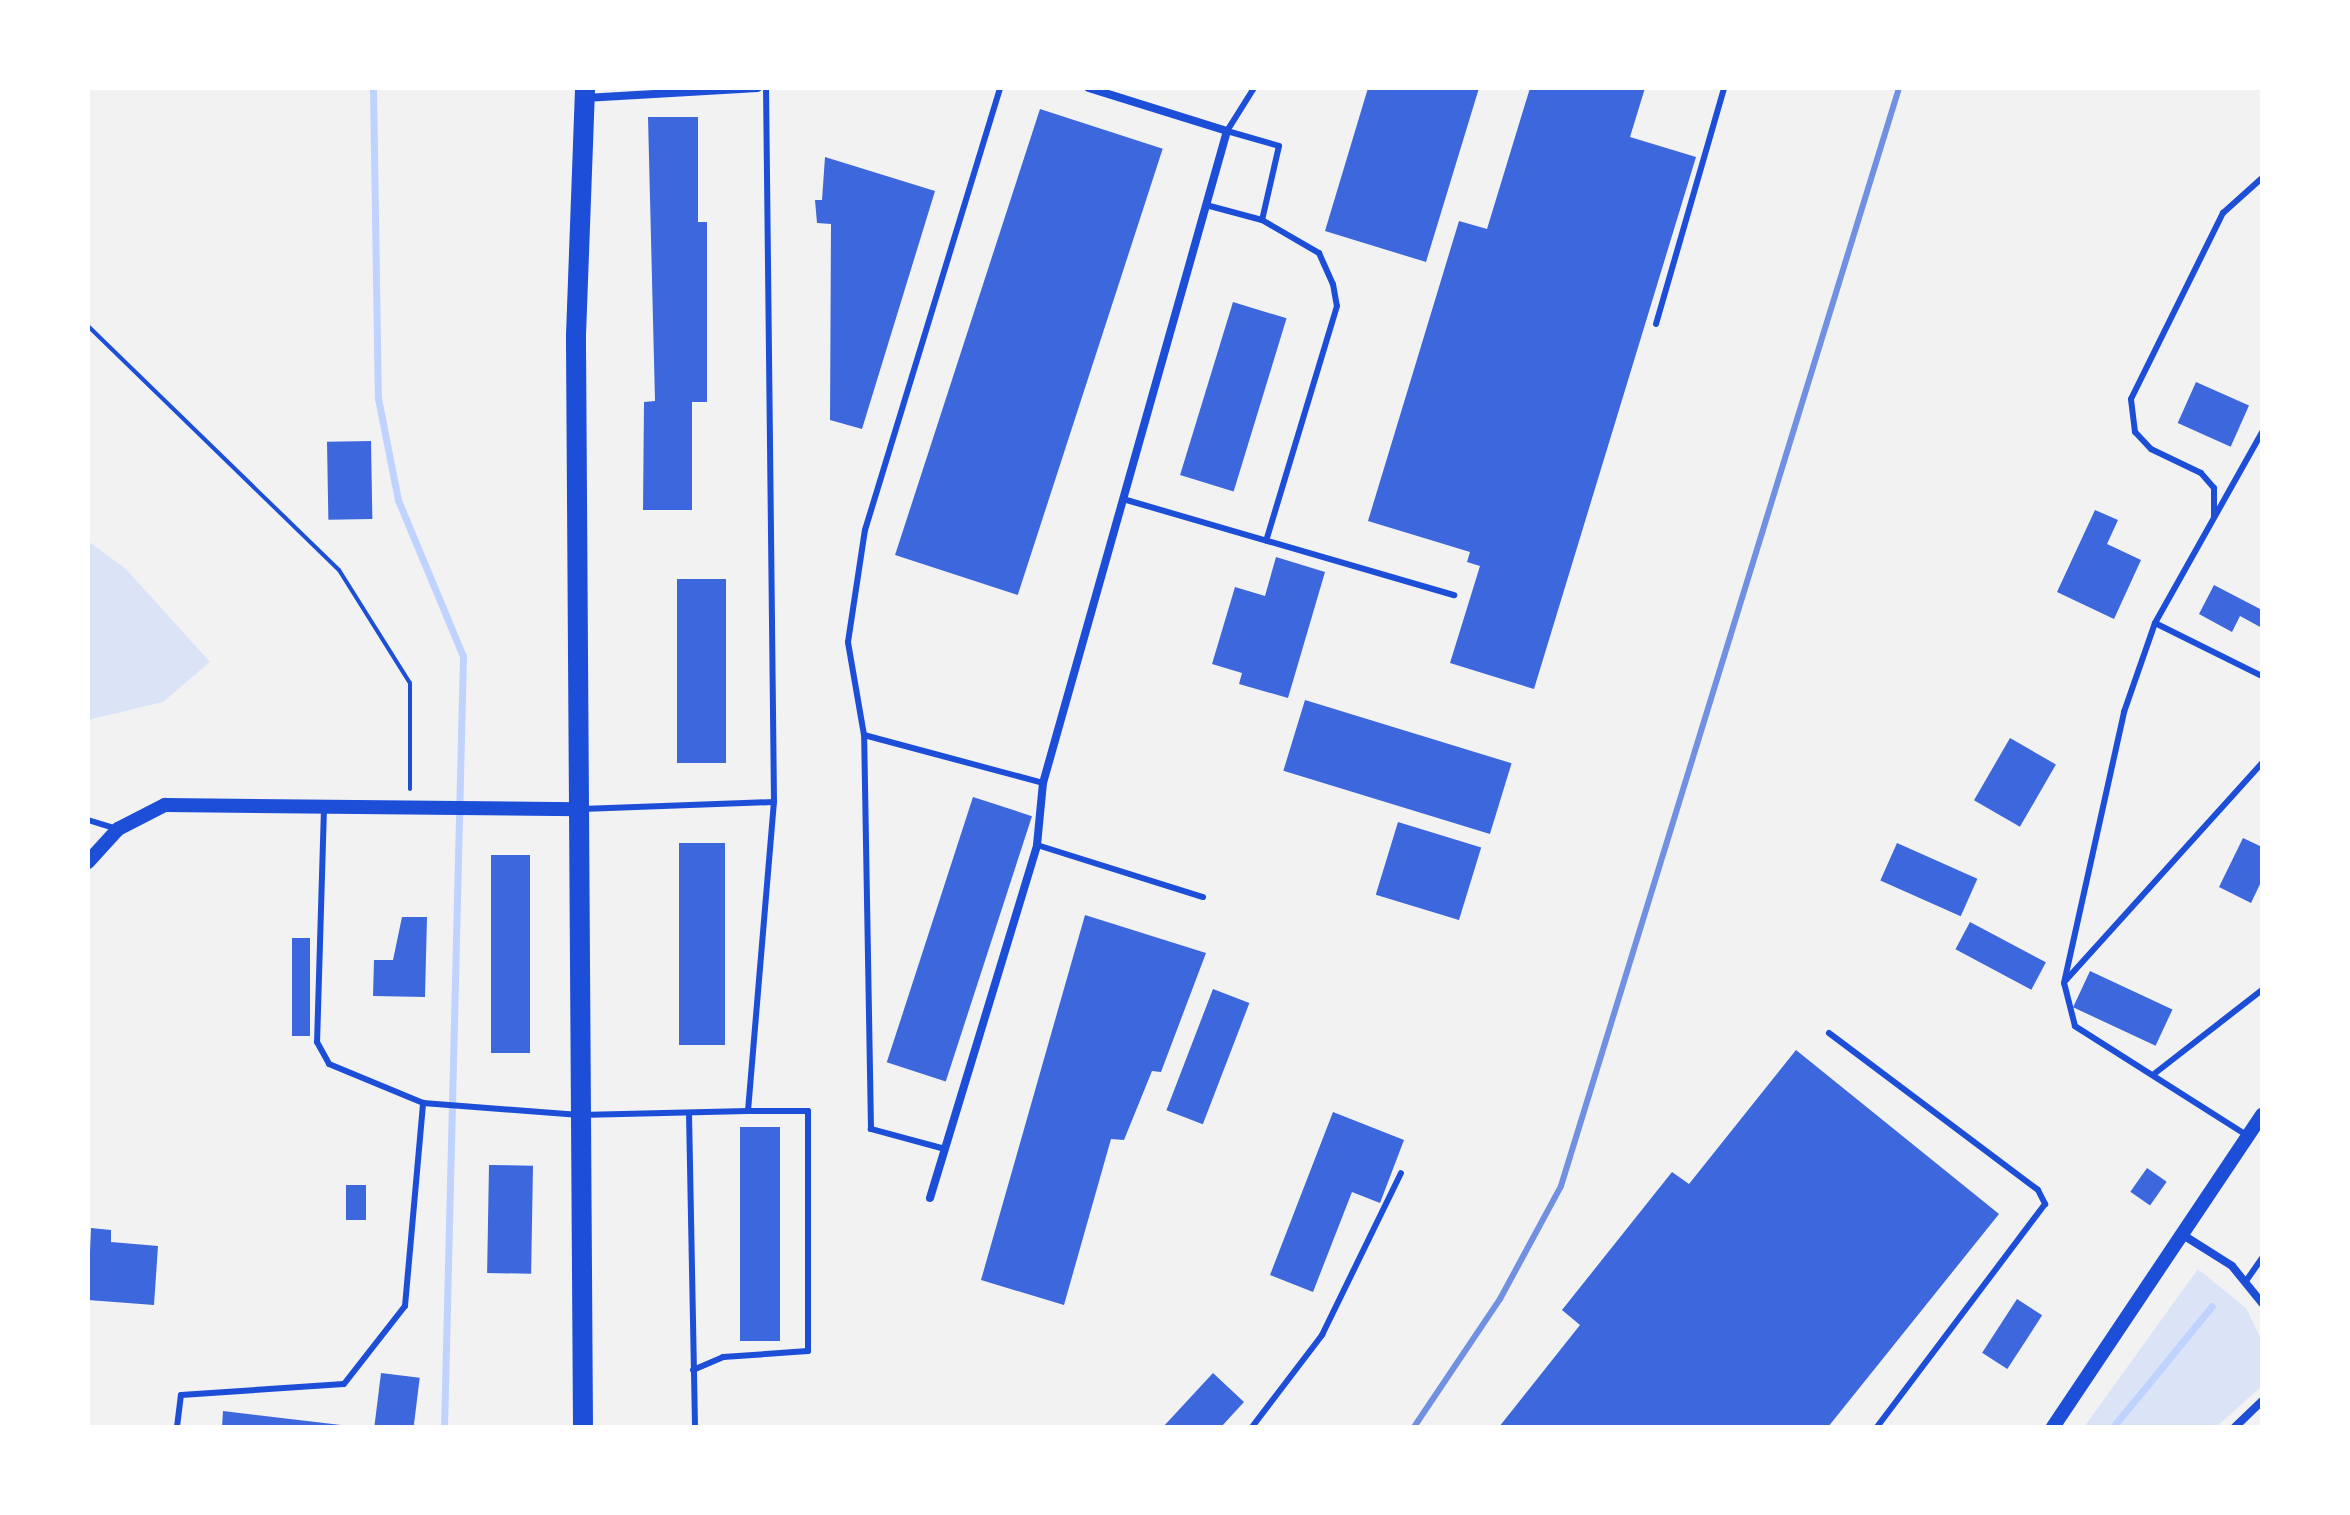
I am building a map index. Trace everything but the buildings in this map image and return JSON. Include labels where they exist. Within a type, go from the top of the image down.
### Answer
[{"type":"main road","points":[[583,1427],[576,335],[585,93]]},
{"type":"street","points":[[585,93],[758,88]]},
{"type":"street","points":[[930,1198],[1037,845],[1043,783],[1227,131],[1089,88]]},
{"type":"street","points":[[88,862],[118,829],[165,805],[579,809]]},
{"type":"street","points":[[2053,1427],[2262,1115]]},
{"type":"street","points":[[2183,1235],[2246,1281],[2262,1303]]},
{"type":"street","points":[[2235,1427],[2262,1401]]},
{"type":"lane","points":[[748,1111],[774,802],[766,88]]},
{"type":"lane","points":[[945,1149],[871,1129],[864,735],[848,642],[865,530],[1000,88]]},
{"type":"lane","points":[[1254,88],[1227,131],[1279,146],[1262,220]]},
{"type":"lane","points":[[1656,324],[1724,88]]},
{"type":"lane","points":[[2214,520],[2214,488],[2201,473],[2151,449],[2135,432],[2131,399],[2223,213],[2262,178]]},
{"type":"lane","points":[[1206,205],[1262,220],[1319,253],[1337,306],[1266,541]]},
{"type":"lane","points":[[2248,1136],[2075,1026],[2064,983],[2124,712],[2155,623],[2262,432]]},
{"type":"lane","points":[[1123,499],[1454,595]]},
{"type":"lane","points":[[2155,623],[2262,676]]},
{"type":"lane","points":[[864,735],[1043,783]]},
{"type":"lane","points":[[2064,983],[2262,763]]},
{"type":"lane","points":[[579,809],[774,802]]},
{"type":"lane","points":[[324,805],[317,1042],[329,1064],[423,1103],[580,1115],[808,1111],[808,1351],[723,1357],[693,1370]]},
{"type":"lane","points":[[88,820],[118,829]]},
{"type":"lane","points":[[1037,845],[1203,897]]},
{"type":"lane","points":[[2154,1074],[2262,990]]},
{"type":"lane","points":[[1829,1033],[2038,1190],[2045,1204],[1877,1427]]},
{"type":"lane","points":[[177,1427],[181,1395],[344,1384],[405,1306],[423,1103]]},
{"type":"lane","points":[[689,1113],[695,1427]]},
{"type":"lane","points":[[1252,1427],[1322,1335],[1401,1173]]},
{"type":"lane","points":[[2246,1281],[2262,1258]]},
{"type":"path","points":[[88,326],[339,570],[410,683],[410,808]]},
{"type":"shaded area","points":[[88,541],[126,569],[210,662],[163,702],[88,720]]},
{"type":"shaded area","points":[[2198,1269],[2246,1308],[2262,1341],[2262,1386],[2216,1427],[2084,1427]]},
{"type":"waterway","points":[[373,88],[378,398],[398,500],[463,656],[444,1427]]},
{"type":"waterway","points":[[2113,1427],[2212,1306]]},
{"type":"railway","points":[[1414,1427],[1500,1299],[1561,1186],[1899,88]]}]
